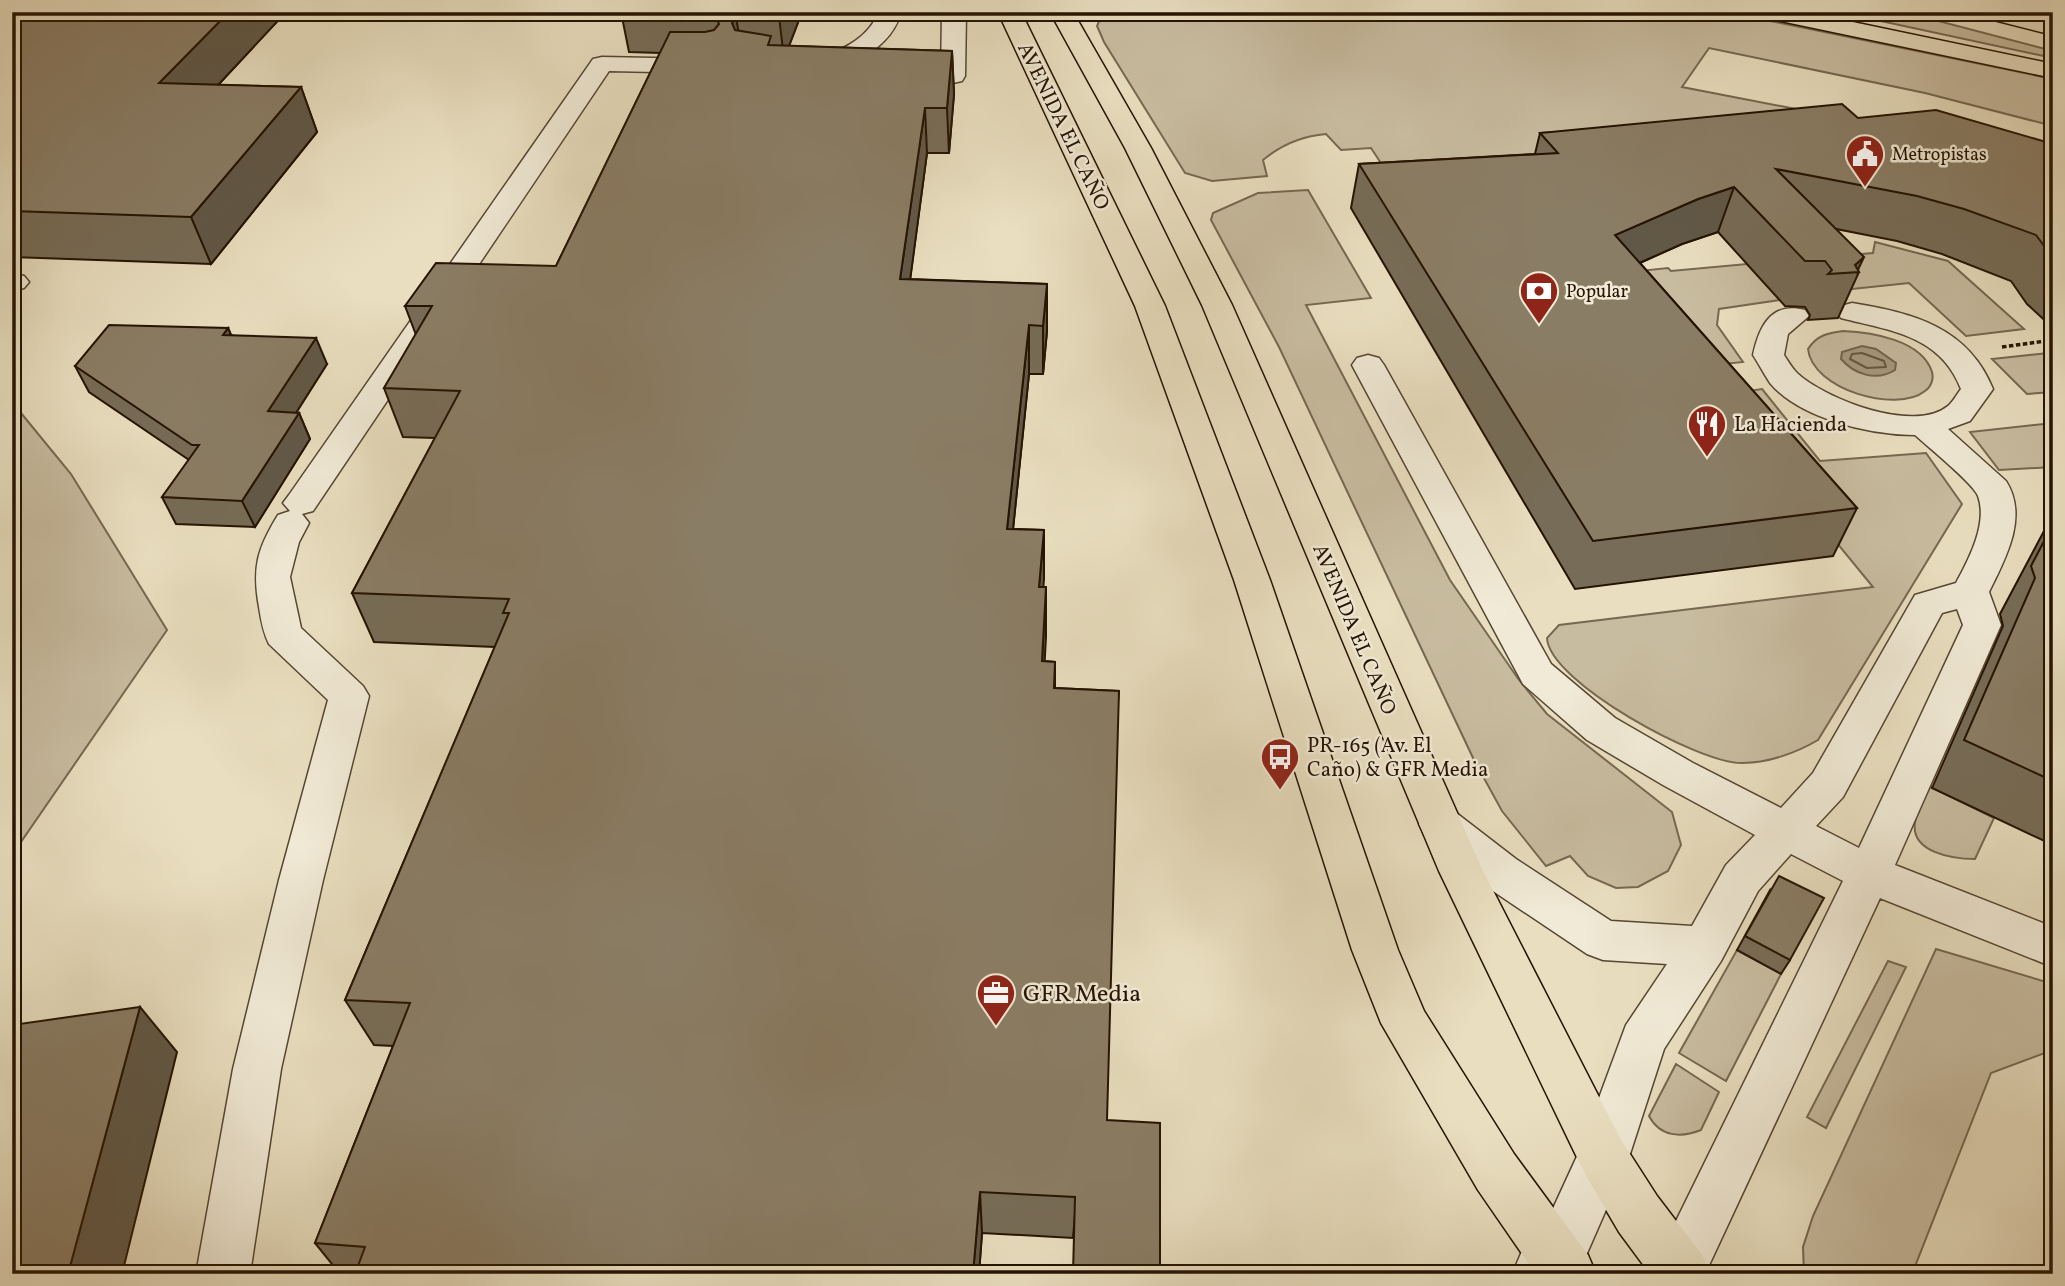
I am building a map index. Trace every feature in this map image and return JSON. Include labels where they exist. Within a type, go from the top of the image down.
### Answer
[{"type":"main road","name":"AVENIDA EL CAÑO","points":[[1009,12],[1150,306],[1252,580],[1375,950],[1405,1023],[1555,1269]]},
{"type":"main road","points":[[1771,12],[2053,71]]},
{"type":"main road","points":[[1990,12],[2053,29]]},
{"type":"main road","name":"AVENIDA EL CAÑO","points":[[1065,14],[1138,148],[1217,305],[1440,824],[1603,1157],[1638,1214],[1680,1272]]},
{"type":"lane","points":[[788,68],[812,69],[861,50],[886,27],[891,12]]},
{"type":"lane","points":[[953,76],[954,12]]},
{"type":"lane","points":[[223,1274],[257,1069],[301,880],[349,696],[283,634],[272,577],[281,542],[296,513],[602,64],[710,66]]},
{"type":"lane","points":[[1794,316],[1773,332],[1767,344],[1770,358],[1777,373],[1791,386],[1820,404],[1855,418],[1881,424],[1924,425],[1955,417],[1966,410],[1976,389],[1967,366],[1939,340],[1893,320],[1852,312]]},
{"type":"lane","points":[[1368,365],[1536,674],[1601,729],[1678,774],[1869,874],[2053,947]]},
{"type":"lane","points":[[1555,1269],[1603,1157],[1643,1040],[1705,947],[1742,878],[1828,785],[1928,604],[1970,592],[1993,548],[1998,508],[1994,489],[1924,425]]},
{"type":"lane","points":[[1680,1272],[1869,874],[1982,625],[1970,592]]},
{"type":"lane","points":[[1440,824],[1500,872],[1603,940],[1705,947]]},
{"type":"shaded area","points":[[1103,12],[1727,12],[2053,79],[2053,126],[1925,93],[1709,48],[1682,87],[1879,125],[1394,183],[1371,148],[1341,150],[1326,134],[1300,139],[1270,155],[1263,160],[1267,176],[1212,181],[1185,173],[1104,42],[1097,26]]},
{"type":"shaded area","points":[[1839,12],[1904,12],[2053,51],[2053,58]]},
{"type":"shaded area","points":[[1308,190],[1371,298],[1306,305],[1450,580],[1519,680],[1547,714],[1672,812],[1681,845],[1668,871],[1638,887],[1616,888],[1588,876],[1570,856],[1546,866],[1502,811],[1474,760],[1279,347],[1211,220],[1213,213],[1258,193]]},
{"type":"shaded area","points":[[1875,242],[1948,261],[2024,329],[1966,336],[1909,283],[1833,291],[1802,259],[1873,253]]},
{"type":"shaded area","points":[[1747,264],[1780,300],[1719,309],[1717,325],[1743,362],[1676,369],[1639,271]]},
{"type":"shaded area","points":[[1843,331],[1881,336],[1907,345],[1926,361],[1933,375],[1930,385],[1925,391],[1912,397],[1895,400],[1857,394],[1839,386],[1824,376],[1813,363],[1808,349],[1823,335]]},
{"type":"shaded area","points":[[2048,353],[2053,357],[2053,392],[2027,394],[1992,359]]},
{"type":"shaded area","points":[[1762,389],[1820,461],[1926,453],[1962,504],[1818,740],[1782,756],[1742,763],[1722,760],[1694,750],[1630,717],[1572,676],[1554,656],[1547,638],[1559,625],[1873,587],[1805,504],[1701,398]]},
{"type":"shaded area","points":[[12,402],[71,474],[167,630],[12,855]]},
{"type":"shaded area","points":[[2053,423],[2053,467],[1999,470],[1970,432]]},
{"type":"shaded area","points":[[1923,783],[1994,818],[1975,859],[1956,858],[1935,852],[1919,841],[1915,822]]},
{"type":"shaded area","points":[[1936,949],[2053,984],[2053,1050],[1991,1073],[1912,1274],[1804,1274],[1803,1247],[1813,1216]]},
{"type":"shaded area","points":[[1737,950],[1781,974],[1726,1081],[1679,1053]]},
{"type":"shaded area","points":[[1888,961],[1906,967],[1826,1128],[1807,1117]]},
{"type":"shaded area","points":[[1676,1064],[1719,1092],[1701,1130],[1679,1135],[1665,1132],[1649,1116]]},
{"type":"water","points":[[1862,346],[1876,349],[1896,363],[1895,370],[1888,374],[1866,375],[1852,369],[1841,359],[1842,352]]},
{"type":"building","points":[[12,12],[229,12],[159,83],[301,87],[191,217],[12,211]]},
{"type":"building","points":[[679,12],[781,12],[779,16],[736,17],[732,23],[735,30],[771,36],[768,45],[952,51],[947,108],[925,108],[900,279],[1047,284],[1043,326],[1029,325],[1007,529],[1044,530],[1039,587],[1046,587],[1042,661],[1055,662],[1054,688],[1119,691],[1107,1120],[1160,1123],[1160,1274],[1073,1274],[1075,1197],[980,1192],[973,1274],[355,1274],[365,1247],[315,1243],[410,1003],[345,1000],[509,613],[503,613],[509,599],[352,593],[460,391],[384,388],[432,306],[405,306],[436,263],[556,266],[670,32],[705,32],[714,30],[719,24],[716,17]]},
{"type":"building","points":[[1842,104],[1858,118],[1936,110],[2053,144],[2053,258],[2036,235],[1964,209],[1917,196],[1776,169],[1864,257],[1855,265],[1859,272],[1828,274],[1832,270],[1825,261],[1805,261],[1734,187],[1698,199],[1615,235],[1857,508],[1593,541],[1359,164],[1558,153],[1540,133]]},
{"type":"building","points":[[109,325],[228,328],[223,335],[316,338],[268,411],[299,413],[242,501],[162,497],[199,445],[192,445],[75,366]]},
{"type":"building","points":[[2053,524],[2053,781],[1964,740],[2035,578],[2031,566]]},
{"type":"building","points":[[1779,876],[1824,898],[1790,960],[1745,936]]},
{"type":"building","points":[[140,1007],[68,1274],[12,1274],[12,1025]]},
{"type":"place","name":"Metropistas","points":[[1865,188]]},
{"type":"place","name":"Popular","points":[[1539,325]]},
{"type":"place","name":"La Hacienda","points":[[1707,458]]},
{"type":"place","name":"PR-165 (Av. El Caño) & GFR Media","points":[[1280,791]]},
{"type":"place","name":"GFR Media","points":[[996,1027]]}]
